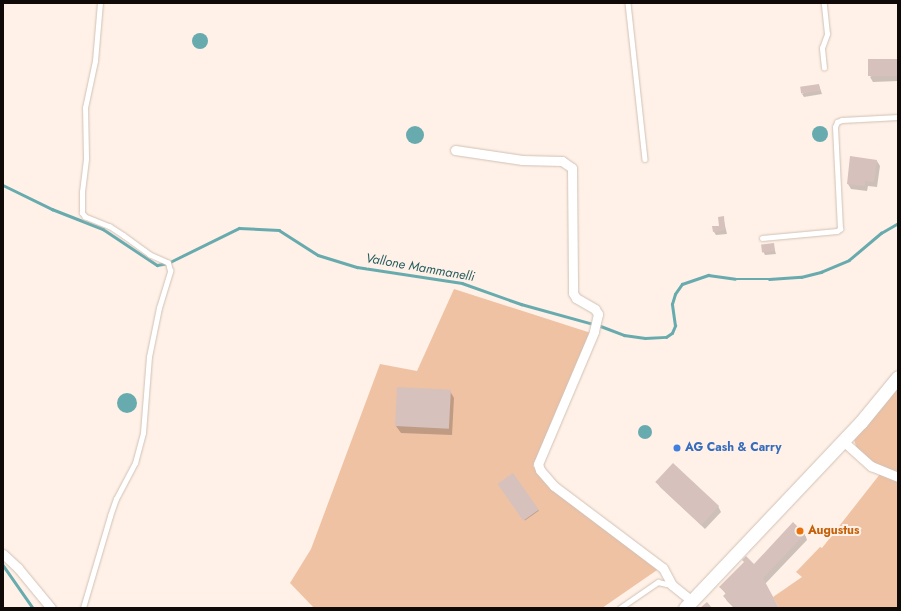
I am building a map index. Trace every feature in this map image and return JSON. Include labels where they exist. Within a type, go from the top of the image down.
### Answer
[{"type":"main road","points":[[688,604],[881,400],[898,377]]},
{"type":"street","points":[[455,150],[522,160],[562,162],[572,168],[573,293],[576,298],[595,309],[598,314],[594,332],[538,464],[540,470],[554,486],[663,568],[672,585],[688,604]]},
{"type":"street","points":[[843,441],[871,466],[898,477]]},
{"type":"street","points":[[3,554],[18,568],[51,608]]},
{"type":"lane","points":[[83,608],[116,499],[136,463],[143,433],[149,357],[159,308],[170,272],[168,263],[150,255],[110,227],[85,217],[82,213],[81,200],[86,158],[85,108],[94,61],[100,3]]},
{"type":"lane","points":[[628,3],[645,159]]},
{"type":"lane","points":[[824,3],[827,34],[822,48],[824,68]]},
{"type":"lane","points":[[762,238],[837,231],[840,229],[835,127],[837,122],[842,120],[898,117]]},
{"type":"lane","points":[[620,608],[658,582],[672,585]]},
{"type":"shaded area","points":[[454,289],[591,333],[533,466],[554,489],[660,568],[602,608],[314,608],[290,583],[311,549],[380,364],[417,371]]},
{"type":"shaded area","points":[[898,385],[898,473],[876,464],[857,449],[854,440]]},
{"type":"shaded area","points":[[880,474],[898,482],[898,608],[779,608],[773,597],[802,577],[796,572],[820,547],[822,548]]},
{"type":"water","points":[[200,33],[207,38],[208,41],[203,48],[200,49],[193,44],[192,41],[197,34]]},
{"type":"water","points":[[415,126],[421,129],[424,135],[421,141],[415,144],[409,141],[406,135],[409,129]]},
{"type":"water","points":[[817,126],[823,126],[828,131],[826,140],[823,142],[817,142],[812,137],[812,131]]},
{"type":"water","points":[[127,393],[134,396],[137,403],[134,410],[127,413],[120,410],[117,403],[120,396]]},
{"type":"water","points":[[642,425],[648,425],[652,429],[652,435],[648,439],[642,439],[638,435],[638,429]]},
{"type":"building","points":[[868,59],[897,59],[897,76],[868,76]]},
{"type":"building","points":[[819,84],[820,91],[801,94],[800,87]]},
{"type":"building","points":[[850,156],[877,160],[874,182],[865,181],[865,186],[847,184]]},
{"type":"building","points":[[724,216],[725,230],[713,232],[712,226],[719,226],[718,217]]},
{"type":"building","points":[[774,243],[775,251],[762,253],[761,245]]},
{"type":"building","points":[[397,387],[451,390],[449,429],[395,426]]},
{"type":"building","points":[[673,463],[719,506],[701,525],[655,482]]},
{"type":"building","points":[[513,473],[539,510],[523,521],[497,484]]},
{"type":"building","points":[[793,522],[805,534],[763,578],[779,608],[735,608],[723,596],[726,593],[719,587],[744,562],[742,560],[746,556],[754,564]]},
{"type":"building","points":[[707,602],[712,608],[700,608]]},
{"type":"waterway","name":"Vallone Mammanelli","points":[[3,185],[52,209],[103,229],[157,265],[168,263],[239,228],[279,230],[318,255],[357,267],[462,283],[521,304],[593,324]]},
{"type":"waterway","name":"Vallone Mammanelli","points":[[598,325],[624,335],[645,338],[666,337],[672,333],[675,326],[672,304],[675,294],[682,284],[708,275],[735,279],[769,279],[801,277],[821,272],[849,260],[881,233],[898,223]]},
{"type":"waterway","points":[[3,565],[33,608]]},
{"type":"place","name":"AG Cash & Carry","points":[[677,448]]},
{"type":"place","name":"Augustus","points":[[800,531]]}]
